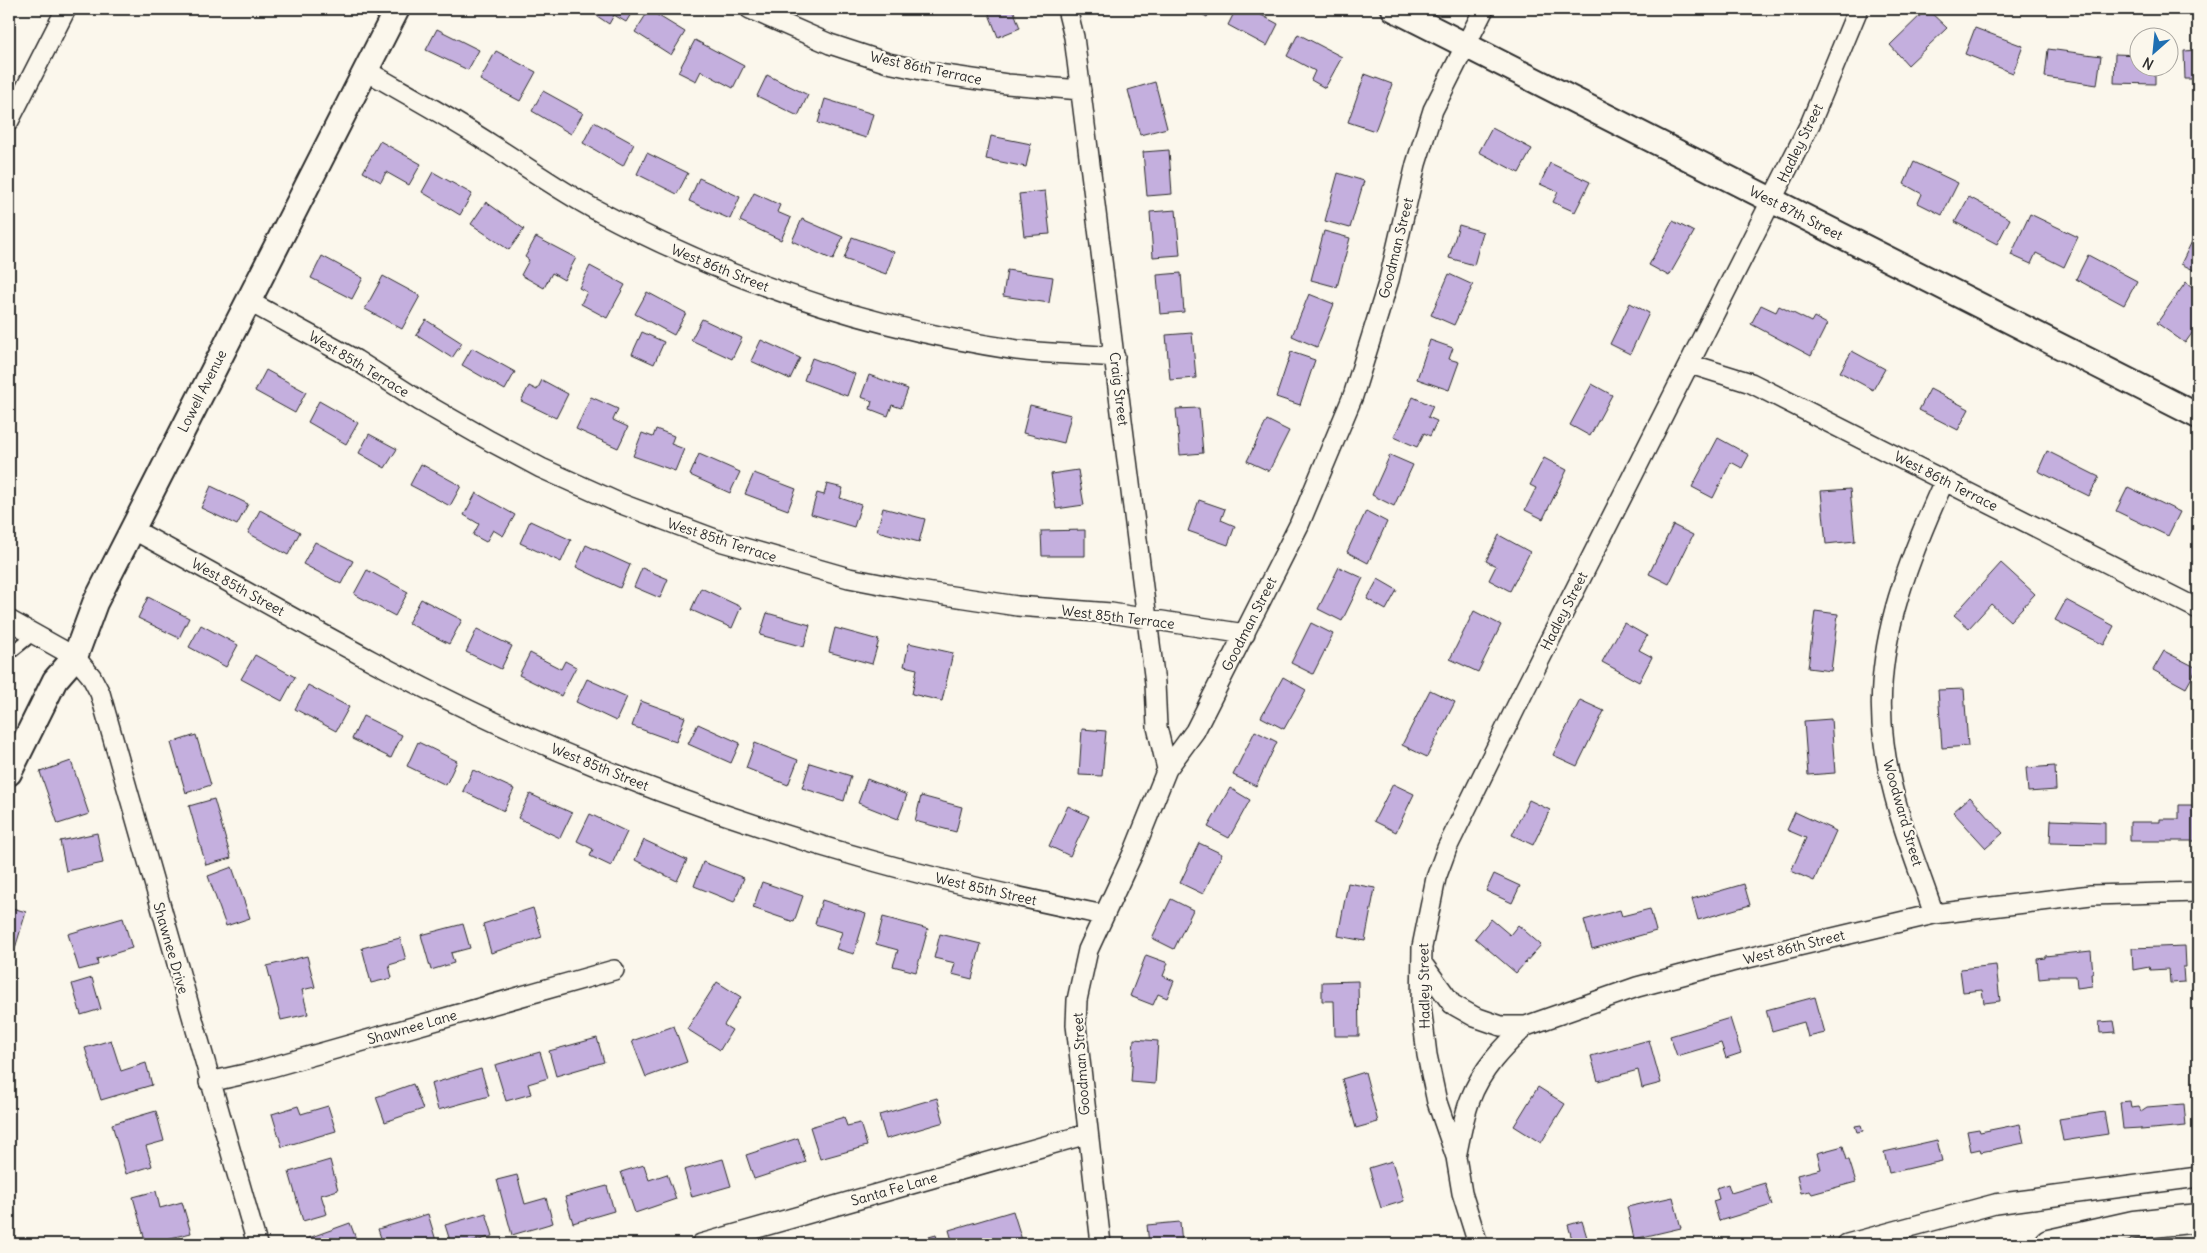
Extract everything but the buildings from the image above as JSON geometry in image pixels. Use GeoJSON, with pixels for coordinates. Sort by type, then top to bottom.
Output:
{"type":"FeatureCollection","features":[{"type":"Feature","properties":{"kind":"main road"},"geometry":{"type":"LineString","coordinates":[[2049,1244],[2134,1225],[2198,1218]]}},
{"type":"Feature","properties":{"kind":"street"},"geometry":{"type":"LineString","coordinates":[[9,121],[66,9]]}},
{"type":"Feature","properties":{"kind":"street","name":"Lowell Avenue"},"geometry":{"type":"LineString","coordinates":[[9,772],[55,680],[75,657],[95,603],[397,9]]}},
{"type":"Feature","properties":{"kind":"street","name":"West 86th Terrace"},"geometry":{"type":"LineString","coordinates":[[750,9],[830,44],[888,63],[945,75],[1007,84],[1081,90]]}},
{"type":"Feature","properties":{"kind":"street","name":"Craig Street"},"geometry":{"type":"LineString","coordinates":[[1067,9],[1074,37],[1115,357],[1147,619],[1158,727],[1167,769]]}},
{"type":"Feature","properties":{"kind":"street","name":"West 87th Street"},"geometry":{"type":"LineString","coordinates":[[1394,9],[2198,416]]}},
{"type":"Feature","properties":{"kind":"street","name":"Goodman Street"},"geometry":{"type":"LineString","coordinates":[[1101,1244],[1076,1025],[1077,1000],[1088,950],[1134,851],[1167,769],[1196,731],[1245,634],[1303,516],[1354,396],[1389,280],[1416,164],[1430,120],[1484,9]]}},
{"type":"Feature","properties":{"kind":"street","name":"Hadley Street"},"geometry":{"type":"LineString","coordinates":[[1478,1244],[1462,1192],[1456,1157],[1436,1102],[1427,1055],[1421,1006],[1425,926],[1436,878],[1447,848],[1522,695],[1811,122],[1858,9]]}},
{"type":"Feature","properties":{"kind":"street","name":"West 86th Street"},"geometry":{"type":"LineString","coordinates":[[365,70],[455,122],[595,210],[673,249],[748,281],[816,305],[892,326],[953,339],[1020,350],[1115,357]]}},
{"type":"Feature","properties":{"kind":"street","name":"West 85th Terrace"},"geometry":{"type":"LineString","coordinates":[[248,301],[356,360],[420,401],[490,442],[541,468],[619,503],[723,542],[849,578],[906,590],[1016,606],[1111,613],[1245,634]]}},
{"type":"Feature","properties":{"kind":"street","name":"West 86th Terrace"},"geometry":{"type":"LineString","coordinates":[[1690,364],[1752,383],[2198,609]]}},
{"type":"Feature","properties":{"kind":"street","name":"Woodward Street"},"geometry":{"type":"LineString","coordinates":[[1934,914],[1890,778],[1884,743],[1882,689],[1886,650],[1899,592],[1918,540],[1944,481]]}},
{"type":"Feature","properties":{"kind":"street","name":"West 85th Street"},"geometry":{"type":"LineString","coordinates":[[132,530],[426,689],[500,725],[588,763],[736,819],[812,843],[974,887],[1103,915]]}},
{"type":"Feature","properties":{"kind":"street"},"geometry":{"type":"LineString","coordinates":[[9,620],[75,657]]}},
{"type":"Feature","properties":{"kind":"street","name":"Shawnee Drive"},"geometry":{"type":"LineString","coordinates":[[75,657],[91,676],[100,693],[209,1082],[257,1244]]}},
{"type":"Feature","properties":{"kind":"street","name":"West 86th Street"},"geometry":{"type":"LineString","coordinates":[[1422,963],[1452,1004],[1475,1017],[1501,1026],[1526,1026],[1637,987],[1934,914],[2092,895],[2198,892]]}},
{"type":"Feature","properties":{"kind":"street","name":"Shawnee Lane"},"geometry":{"type":"LineString","coordinates":[[209,1082],[254,1072],[614,970]]}},
{"type":"Feature","properties":{"kind":"street"},"geometry":{"type":"LineString","coordinates":[[1456,1157],[1470,1100],[1483,1072],[1502,1048],[1526,1026]]}},
{"type":"Feature","properties":{"kind":"street","name":"Santa Fe Lane"},"geometry":{"type":"LineString","coordinates":[[702,1244],[1087,1134]]}},
{"type":"Feature","properties":{"kind":"street"},"geometry":{"type":"LineString","coordinates":[[1847,1244],[1995,1204],[2198,1177]]}},
{"type":"Feature","properties":{"kind":"lane"},"geometry":{"type":"LineString","coordinates":[[9,649],[13,651],[34,634]]}}]}
